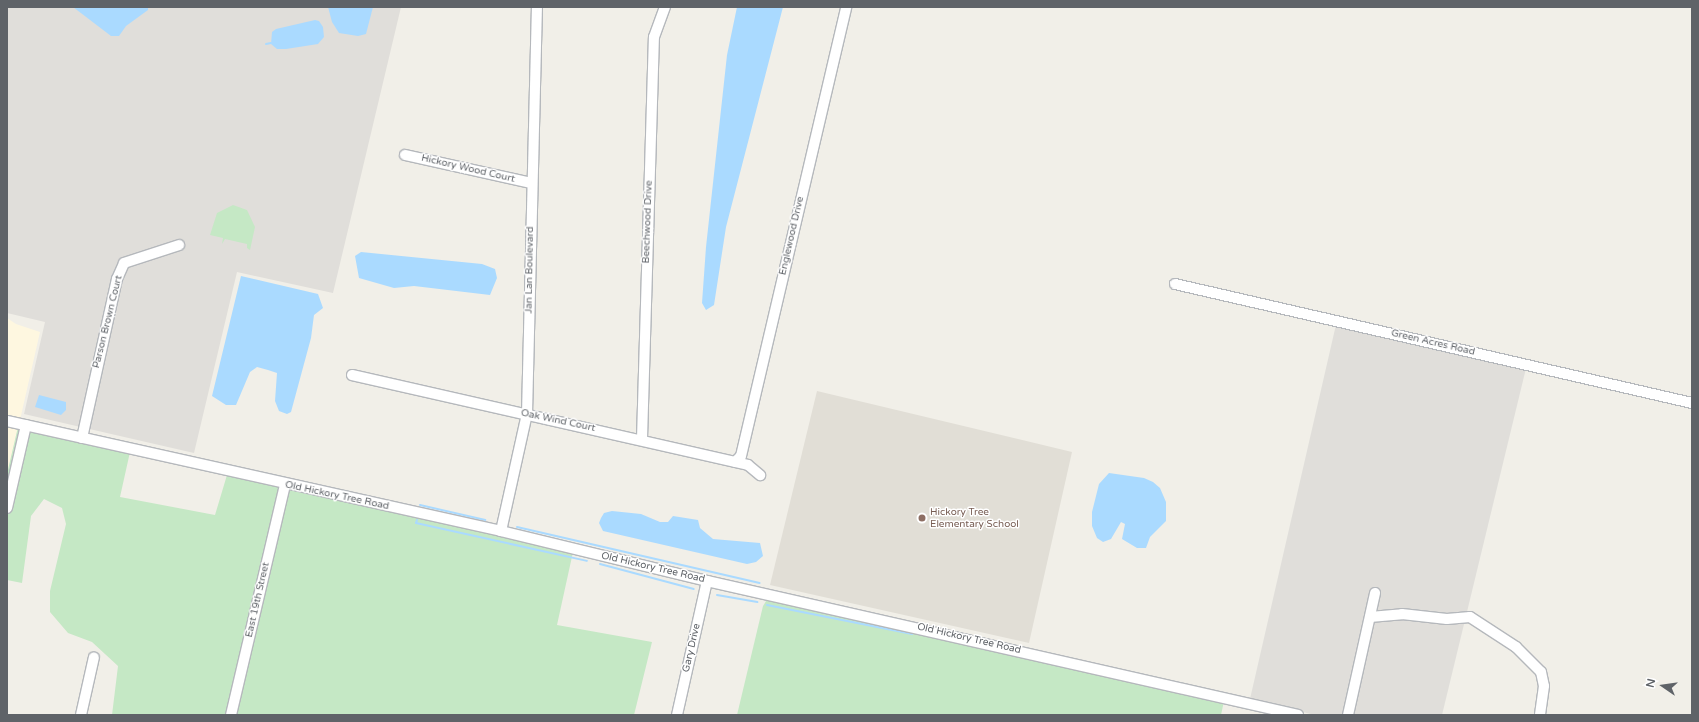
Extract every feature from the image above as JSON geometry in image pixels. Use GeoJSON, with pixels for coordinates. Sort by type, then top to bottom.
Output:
{"type":"FeatureCollection","features":[{"type":"Feature","properties":{"kind":"street","name":"Jan Lan Boulevard"},"geometry":{"type":"LineString","coordinates":[[500,531],[527,414],[531,183],[537,7]]}},
{"type":"Feature","properties":{"kind":"street","name":"Beechwood Drive"},"geometry":{"type":"LineString","coordinates":[[642,439],[654,37],[665,7]]}},
{"type":"Feature","properties":{"kind":"street","name":"Englewood Drive"},"geometry":{"type":"LineString","coordinates":[[735,462],[741,456],[846,7]]}},
{"type":"Feature","properties":{"kind":"street","name":"Hickory Wood Court"},"geometry":{"type":"LineString","coordinates":[[405,155],[531,183]]}},
{"type":"Feature","properties":{"kind":"street","name":"Parson Brown Court"},"geometry":{"type":"LineString","coordinates":[[82,438],[117,279],[124,263],[179,244]]}},
{"type":"Feature","properties":{"kind":"street","name":"Green Acres Road"},"geometry":{"type":"LineString","coordinates":[[1175,284],[1692,403]]}},
{"type":"Feature","properties":{"kind":"street","name":"Oak Wind Court"},"geometry":{"type":"LineString","coordinates":[[352,375],[642,439],[748,465],[760,474]]}},
{"type":"Feature","properties":{"kind":"street","name":"Old Hickory Tree Road"},"geometry":{"type":"LineString","coordinates":[[7,421],[500,531],[708,581],[1298,715]]}},
{"type":"Feature","properties":{"kind":"street"},"geometry":{"type":"LineString","coordinates":[[7,508],[26,425]]}},
{"type":"Feature","properties":{"kind":"street","name":"East 19th Street"},"geometry":{"type":"LineString","coordinates":[[231,715],[286,484]]}},
{"type":"Feature","properties":{"kind":"street","name":"Gary Drive"},"geometry":{"type":"LineString","coordinates":[[677,715],[708,581]]}},
{"type":"Feature","properties":{"kind":"street"},"geometry":{"type":"LineString","coordinates":[[1348,715],[1375,593]]}},
{"type":"Feature","properties":{"kind":"street"},"geometry":{"type":"LineString","coordinates":[[1370,618],[1402,614],[1446,618],[1470,617],[1516,647],[1541,672],[1544,686],[1540,715]]}},
{"type":"Feature","properties":{"kind":"street"},"geometry":{"type":"LineString","coordinates":[[81,715],[94,657]]}},
{"type":"Feature","properties":{"kind":"shaded area"},"geometry":{"type":"Polygon","coordinates":[[[7,7],[401,7],[333,293],[237,272],[194,453],[24,414],[45,322],[7,313],[7,7]]]}},
{"type":"Feature","properties":{"kind":"shaded area"},"geometry":{"type":"Polygon","coordinates":[[[1338,316],[1528,360],[1442,715],[1315,715],[1250,699],[1338,316]]]}},
{"type":"Feature","properties":{"kind":"shaded area"},"geometry":{"type":"Polygon","coordinates":[[[7,318],[16,324],[40,332],[20,420],[7,418],[7,318]]]}},
{"type":"Feature","properties":{"kind":"shaded area","name":"Hickory Tree Elementary School"},"geometry":{"type":"Polygon","coordinates":[[[817,391],[1072,452],[1029,643],[770,585],[817,391]]]}},
{"type":"Feature","properties":{"kind":"shaded area"},"geometry":{"type":"Polygon","coordinates":[[[7,424],[18,427],[7,474],[7,424]]]}},
{"type":"Feature","properties":{"kind":"green space"},"geometry":{"type":"Polygon","coordinates":[[[233,205],[247,210],[255,227],[250,250],[247,248],[247,244],[225,239],[222,244],[223,238],[210,235],[217,213],[233,205]]]}},
{"type":"Feature","properties":{"kind":"green space"},"geometry":{"type":"Polygon","coordinates":[[[18,427],[130,452],[120,497],[215,515],[227,475],[500,534],[573,552],[557,625],[652,642],[634,715],[112,715],[118,666],[92,642],[68,633],[50,612],[50,591],[66,524],[62,508],[44,499],[31,516],[22,583],[7,580],[7,474],[18,427]]]}},
{"type":"Feature","properties":{"kind":"green space"},"geometry":{"type":"Polygon","coordinates":[[[768,598],[1224,701],[1221,715],[737,715],[763,606],[768,598]]]}},
{"type":"Feature","properties":{"kind":"water"},"geometry":{"type":"Polygon","coordinates":[[[73,7],[148,7],[148,10],[126,26],[119,36],[111,36],[73,7]]]}},
{"type":"Feature","properties":{"kind":"water"},"geometry":{"type":"Polygon","coordinates":[[[328,7],[373,7],[366,34],[358,36],[339,33],[332,22],[328,7]]]}},
{"type":"Feature","properties":{"kind":"water"},"geometry":{"type":"Polygon","coordinates":[[[737,7],[783,7],[726,227],[714,305],[706,310],[702,303],[706,247],[727,55],[737,7]]]}},
{"type":"Feature","properties":{"kind":"water"},"geometry":{"type":"Polygon","coordinates":[[[315,20],[319,21],[323,27],[324,37],[318,44],[277,49],[271,44],[272,32],[276,29],[315,20]]]}},
{"type":"Feature","properties":{"kind":"water"},"geometry":{"type":"Polygon","coordinates":[[[361,252],[482,264],[495,269],[497,278],[490,295],[414,286],[394,288],[359,278],[355,256],[361,252]]]}},
{"type":"Feature","properties":{"kind":"water"},"geometry":{"type":"Polygon","coordinates":[[[241,276],[318,294],[323,308],[314,315],[311,338],[291,412],[287,414],[279,411],[275,401],[277,373],[257,367],[250,372],[236,405],[226,405],[212,396],[241,276]]]}},
{"type":"Feature","properties":{"kind":"water"},"geometry":{"type":"Polygon","coordinates":[[[39,395],[66,402],[66,410],[61,415],[35,407],[39,395]]]}},
{"type":"Feature","properties":{"kind":"water"},"geometry":{"type":"Polygon","coordinates":[[[1109,473],[1144,478],[1153,482],[1160,488],[1166,502],[1166,521],[1150,537],[1146,548],[1137,548],[1122,539],[1125,524],[1121,522],[1111,539],[1103,542],[1097,538],[1092,526],[1092,512],[1099,484],[1109,473]]]}},
{"type":"Feature","properties":{"kind":"water"},"geometry":{"type":"Polygon","coordinates":[[[612,511],[641,514],[660,522],[668,522],[673,516],[698,520],[700,528],[713,539],[760,543],[763,556],[756,562],[747,564],[603,531],[599,523],[601,518],[604,513],[612,511]]]}},
{"type":"Feature","properties":{"kind":"waterway"},"geometry":{"type":"LineString","coordinates":[[266,44],[271,43]]}},
{"type":"Feature","properties":{"kind":"waterway"},"geometry":{"type":"LineString","coordinates":[[420,505],[485,520]]}},
{"type":"Feature","properties":{"kind":"waterway"},"geometry":{"type":"LineString","coordinates":[[417,520],[416,523],[587,561]]}},
{"type":"Feature","properties":{"kind":"waterway"},"geometry":{"type":"LineString","coordinates":[[517,527],[760,583]]}},
{"type":"Feature","properties":{"kind":"waterway"},"geometry":{"type":"LineString","coordinates":[[600,564],[694,589]]}},
{"type":"Feature","properties":{"kind":"waterway"},"geometry":{"type":"LineString","coordinates":[[717,595],[757,602]]}},
{"type":"Feature","properties":{"kind":"waterway"},"geometry":{"type":"LineString","coordinates":[[767,605],[912,634]]}},
{"type":"Feature","properties":{"kind":"place","name":"Hickory Tree Elementary School"},"geometry":{"type":"Point","coordinates":[922,518]}}]}
